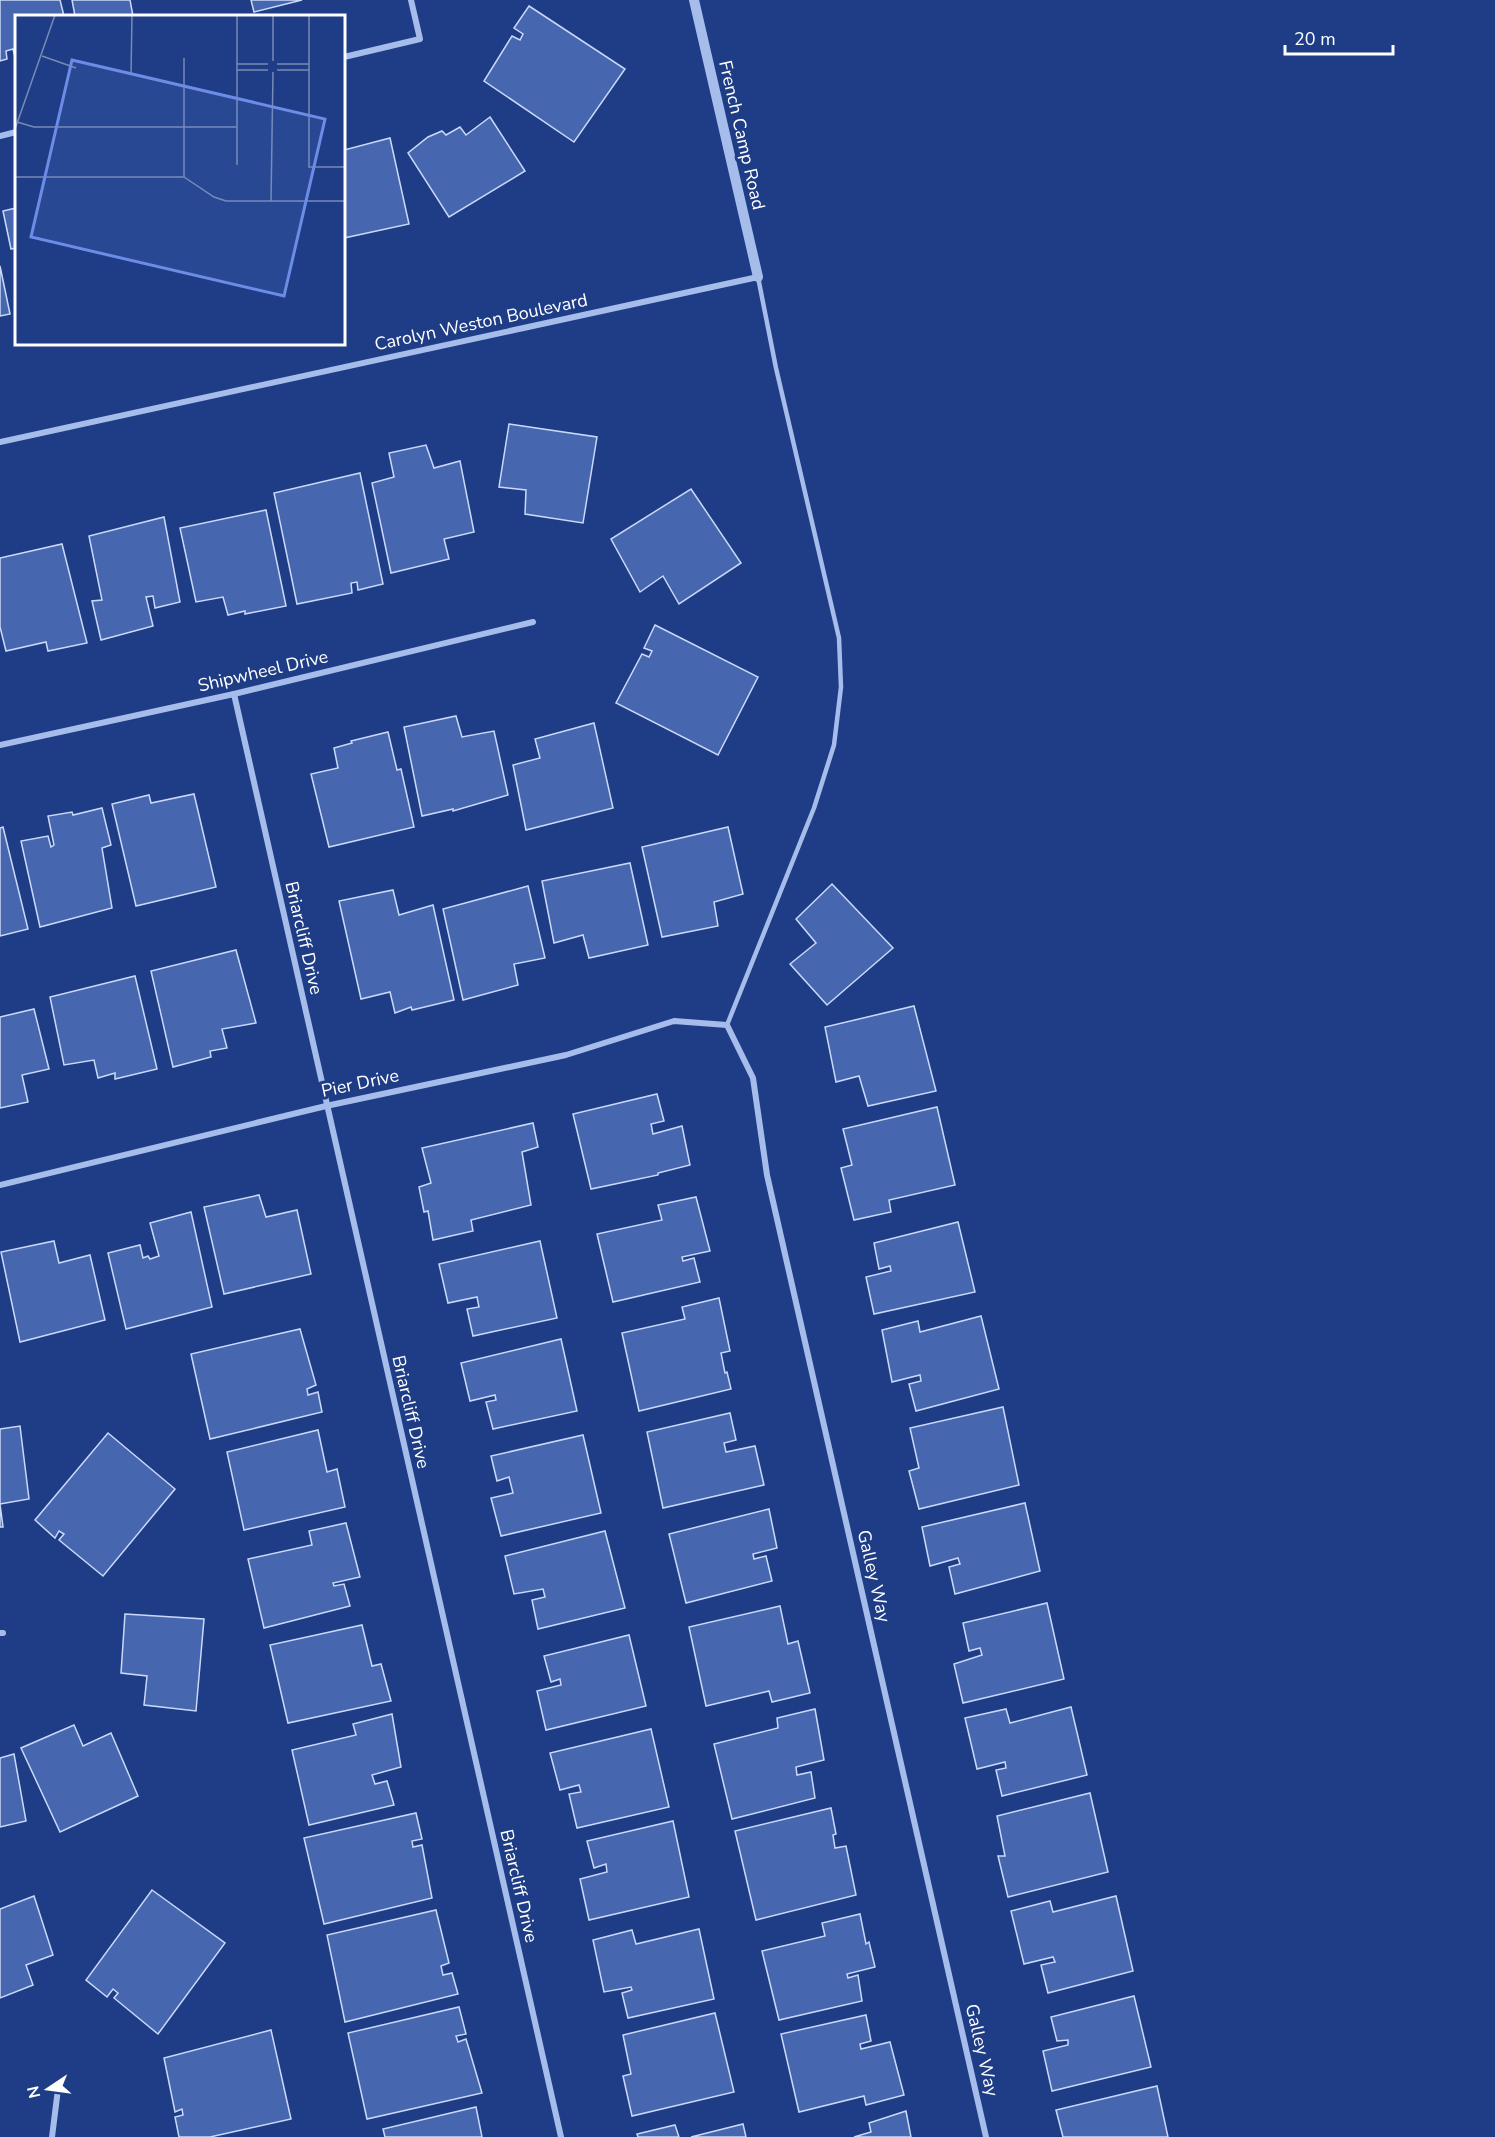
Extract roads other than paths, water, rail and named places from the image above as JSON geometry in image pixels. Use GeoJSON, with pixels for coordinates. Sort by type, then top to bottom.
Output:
{"type":"FeatureCollection","features":[{"type":"Feature","properties":{"kind":"street"},"geometry":{"type":"LineString","coordinates":[[345,57],[420,39],[411,0]]}},
{"type":"Feature","properties":{"kind":"street","name":"French Camp Road"},"geometry":{"type":"LineString","coordinates":[[694,0],[758,277]]}},
{"type":"Feature","properties":{"kind":"street"},"geometry":{"type":"LineString","coordinates":[[0,136],[15,132]]}},
{"type":"Feature","properties":{"kind":"street","name":"Carolyn Weston Boulevard"},"geometry":{"type":"LineString","coordinates":[[0,442],[758,277]]}},
{"type":"Feature","properties":{"kind":"street","name":"Shipwheel Drive"},"geometry":{"type":"LineString","coordinates":[[0,745],[234,694],[533,622]]}},
{"type":"Feature","properties":{"kind":"street","name":"Briarcliff Drive"},"geometry":{"type":"LineString","coordinates":[[234,694],[561,2137]]}},
{"type":"Feature","properties":{"kind":"street","name":"Pier Drive"},"geometry":{"type":"LineString","coordinates":[[0,1185],[326,1106],[566,1055],[674,1021],[727,1024]]}},
{"type":"Feature","properties":{"kind":"street","name":"Galley Way"},"geometry":{"type":"LineString","coordinates":[[727,1024],[753,1078],[767,1176],[986,2137]]}},
{"type":"Feature","properties":{"kind":"street"},"geometry":{"type":"LineString","coordinates":[[52,2137],[58,2089]]}},
{"type":"Feature","properties":{"kind":"lane"},"geometry":{"type":"LineString","coordinates":[[727,1024],[814,808],[834,745],[841,687],[839,638],[776,368],[758,277]]}}]}
